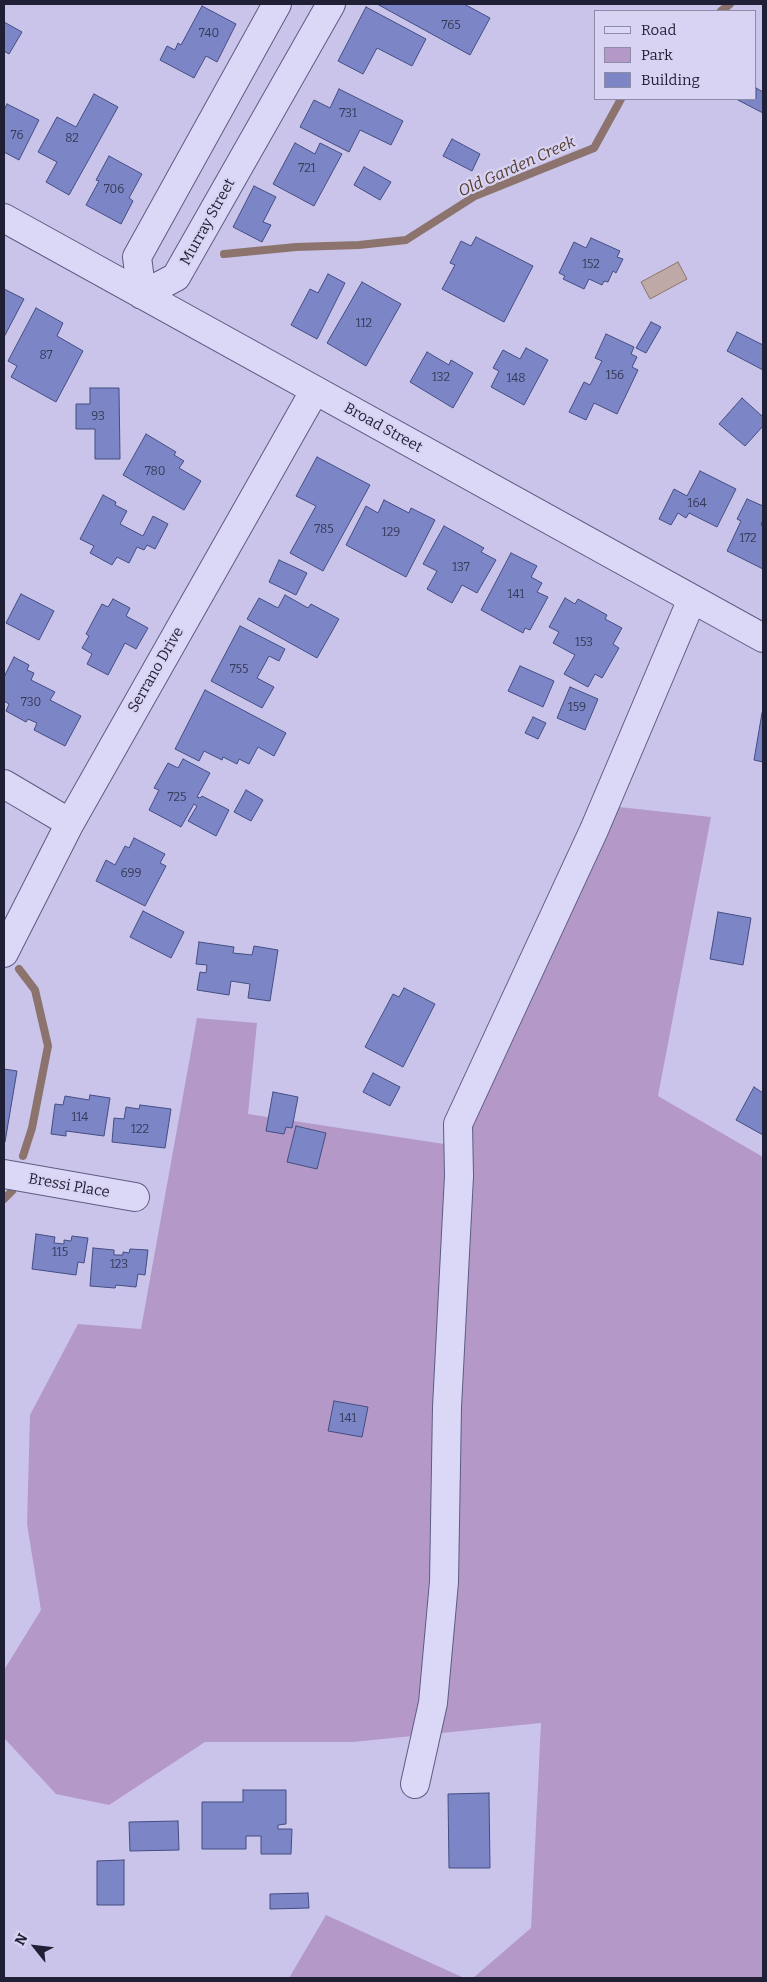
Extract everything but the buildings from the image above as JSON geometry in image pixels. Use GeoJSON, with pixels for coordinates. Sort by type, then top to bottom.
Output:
{"type":"FeatureCollection","features":[{"type":"Feature","properties":{"kind":"street"},"geometry":{"type":"LineString","coordinates":[[142,295],[137,257],[277,4]]}},
{"type":"Feature","properties":{"kind":"street","name":"Murray Street"},"geometry":{"type":"LineString","coordinates":[[142,295],[176,277],[331,4]]}},
{"type":"Feature","properties":{"kind":"street","name":"Broad Street"},"geometry":{"type":"LineString","coordinates":[[4,218],[763,638]]}},
{"type":"Feature","properties":{"kind":"street","name":"Serrano Drive"},"geometry":{"type":"LineString","coordinates":[[4,952],[70,823],[315,390]]}},
{"type":"Feature","properties":{"kind":"street"},"geometry":{"type":"LineString","coordinates":[[415,1784],[433,1703],[444,1582],[447,1408],[459,1176],[458,1124],[594,830],[692,599]]}},
{"type":"Feature","properties":{"kind":"street"},"geometry":{"type":"LineString","coordinates":[[4,784],[70,823]]}},
{"type":"Feature","properties":{"kind":"street","name":"Bressi Place"},"geometry":{"type":"LineString","coordinates":[[4,1174],[135,1197]]}},
{"type":"Feature","properties":{"kind":"green space"},"geometry":{"type":"Polygon","coordinates":[[[610,806],[711,817],[658,1096],[763,1157],[763,1978],[473,1978],[531,1928],[541,1723],[353,1742],[205,1742],[109,1805],[56,1794],[4,1738],[4,1670],[41,1610],[27,1524],[30,1415],[78,1324],[141,1329],[197,1018],[257,1023],[248,1114],[444,1144],[610,806]]]}},
{"type":"Feature","properties":{"kind":"green space"},"geometry":{"type":"Polygon","coordinates":[[[326,1915],[464,1978],[289,1978],[326,1915]]]}},
{"type":"Feature","properties":{"kind":"shaded area"},"geometry":{"type":"Polygon","coordinates":[[[678,262],[687,279],[650,299],[641,282],[678,262]]]}},
{"type":"Feature","properties":{"kind":"waterway","name":"Old Garden Creek"},"geometry":{"type":"LineString","coordinates":[[722,10],[730,4]]}},
{"type":"Feature","properties":{"kind":"waterway","name":"Old Garden Creek"},"geometry":{"type":"LineString","coordinates":[[224,254],[406,240],[475,196],[594,148],[620,100]]}},
{"type":"Feature","properties":{"kind":"waterway"},"geometry":{"type":"LineString","coordinates":[[19,969],[35,990],[48,1046],[32,1128],[23,1156]]}},
{"type":"Feature","properties":{"kind":"waterway"},"geometry":{"type":"LineString","coordinates":[[4,1199],[12,1191]]}}]}
